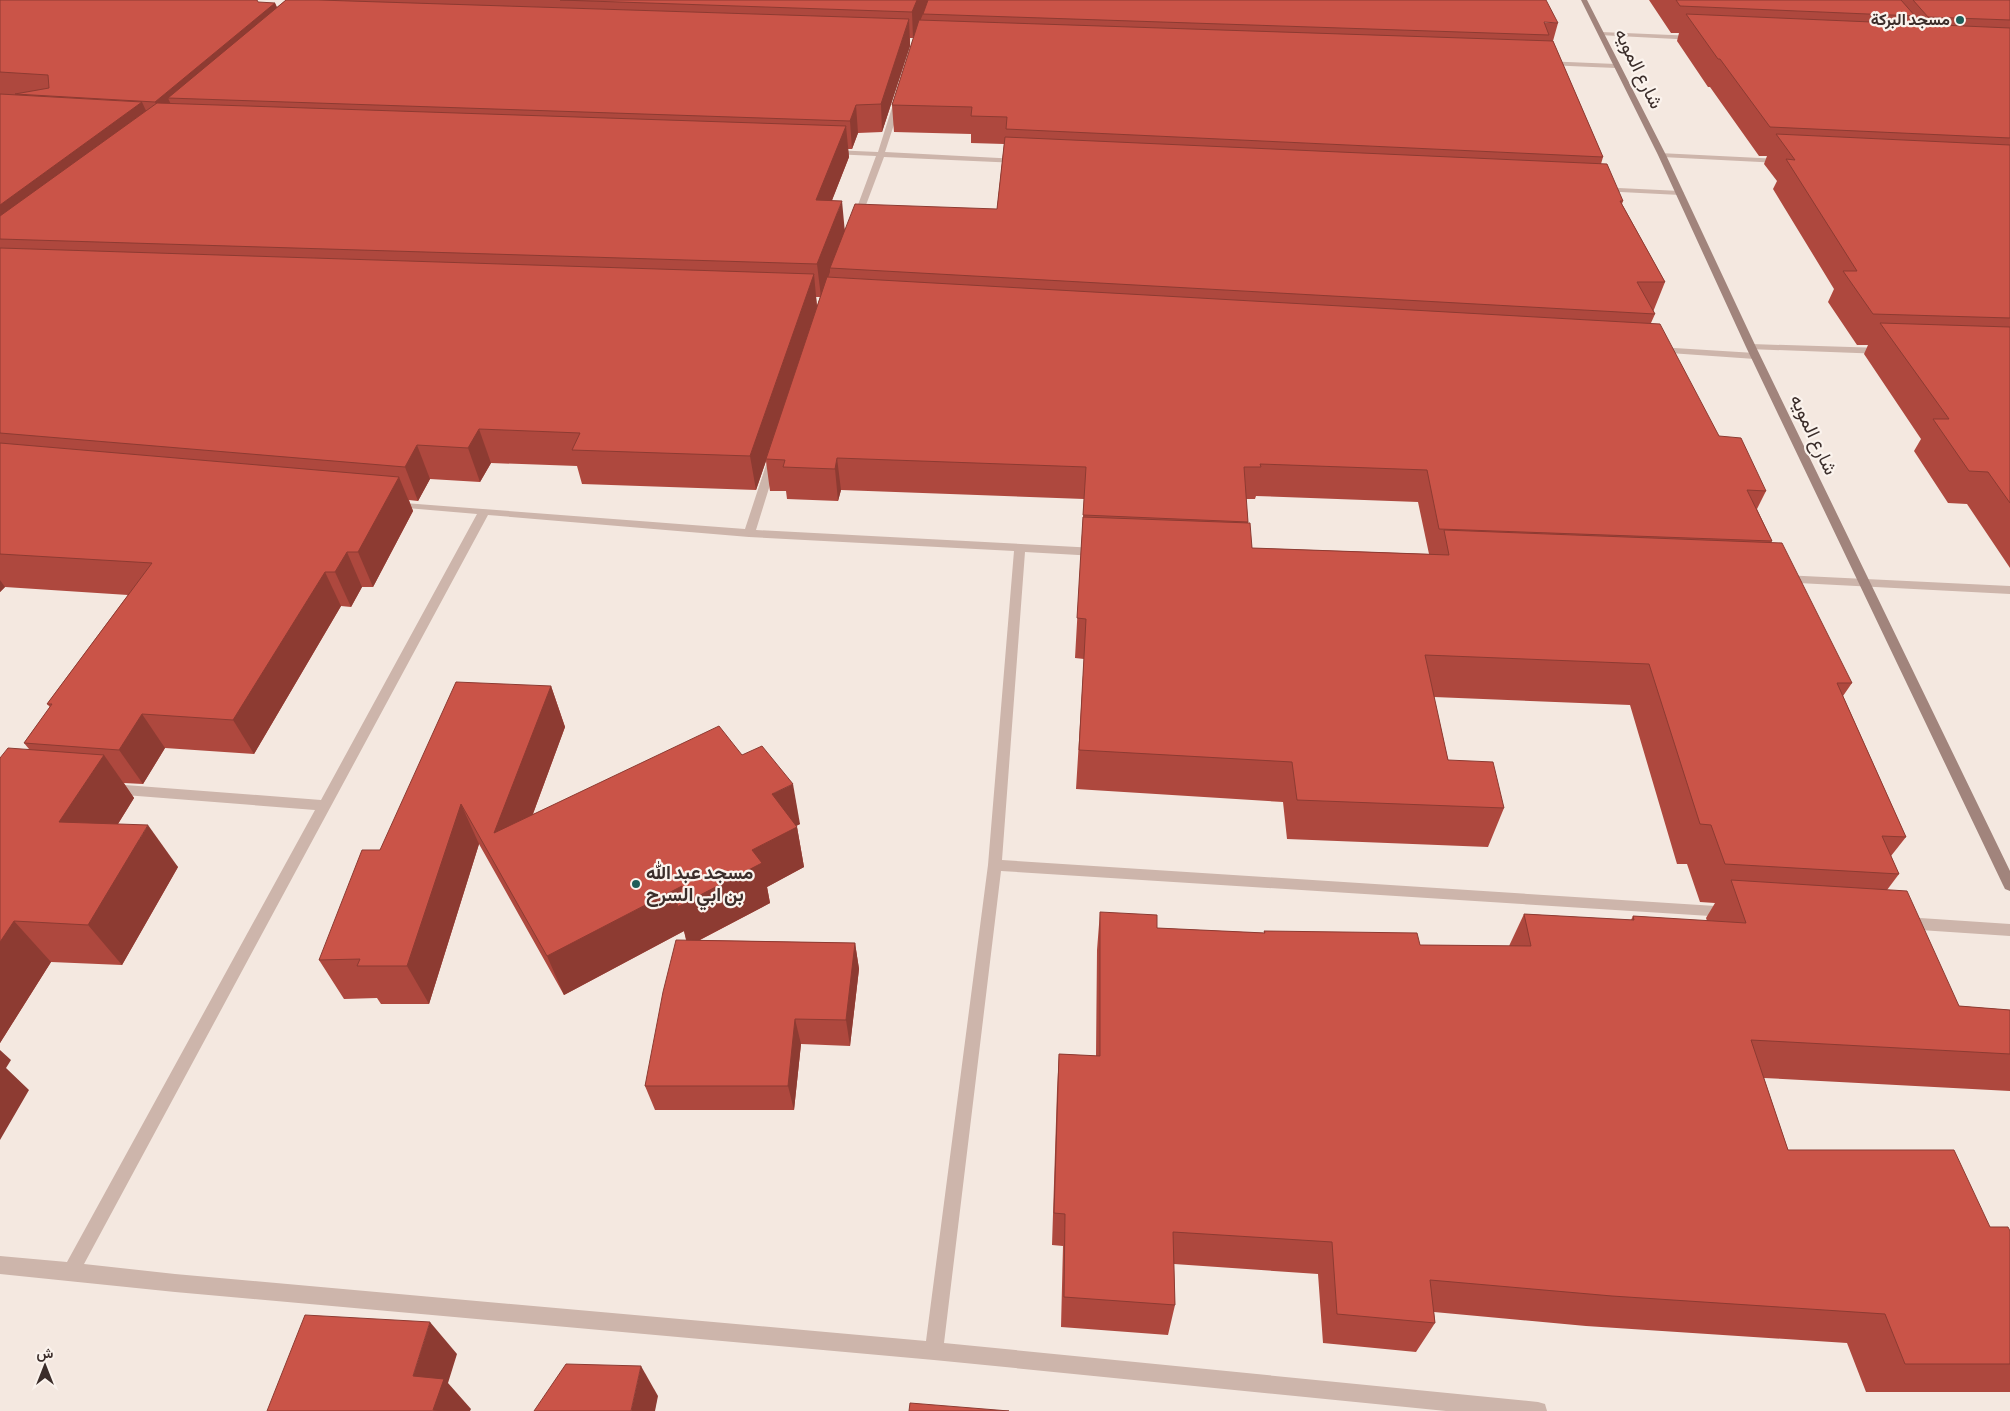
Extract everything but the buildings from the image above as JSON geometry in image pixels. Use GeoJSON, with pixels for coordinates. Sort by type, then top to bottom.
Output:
{"type":"FeatureCollection","features":[{"type":"Feature","properties":{"kind":"street","name":"شارع المويه"},"geometry":{"type":"LineString","coordinates":[[1584,0],[1680,193],[1863,582],[2010,885]]}},
{"type":"Feature","properties":{"kind":"street"},"geometry":{"type":"LineString","coordinates":[[1601,34],[1701,38]]}},
{"type":"Feature","properties":{"kind":"street"},"geometry":{"type":"LineString","coordinates":[[1536,63],[1616,66]]}},
{"type":"Feature","properties":{"kind":"street"},"geometry":{"type":"LineString","coordinates":[[853,228],[881,154],[902,88]]}},
{"type":"Feature","properties":{"kind":"street"},"geometry":{"type":"LineString","coordinates":[[822,152],[1031,161]]}},
{"type":"Feature","properties":{"kind":"street"},"geometry":{"type":"LineString","coordinates":[[1662,156],[1788,161]]}},
{"type":"Feature","properties":{"kind":"street"},"geometry":{"type":"LineString","coordinates":[[1590,188],[1680,193]]}},
{"type":"Feature","properties":{"kind":"street"},"geometry":{"type":"LineString","coordinates":[[1646,349],[1890,351]]}},
{"type":"Feature","properties":{"kind":"street"},"geometry":{"type":"LineString","coordinates":[[749,533],[776,450]]}},
{"type":"Feature","properties":{"kind":"street"},"geometry":{"type":"LineString","coordinates":[[385,504],[749,533],[1020,549],[1109,552]]}},
{"type":"Feature","properties":{"kind":"street"},"geometry":{"type":"LineString","coordinates":[[71,1271],[484,512]]}},
{"type":"Feature","properties":{"kind":"street"},"geometry":{"type":"LineString","coordinates":[[934,1351],[995,865],[1020,549]]}},
{"type":"Feature","properties":{"kind":"street"},"geometry":{"type":"LineString","coordinates":[[1774,578],[2010,590]]}},
{"type":"Feature","properties":{"kind":"street"},"geometry":{"type":"LineString","coordinates":[[98,788],[324,805]]}},
{"type":"Feature","properties":{"kind":"street"},"geometry":{"type":"LineString","coordinates":[[995,865],[1741,912]]}},
{"type":"Feature","properties":{"kind":"street"},"geometry":{"type":"LineString","coordinates":[[1890,922],[2010,930]]}},
{"type":"Feature","properties":{"kind":"street"},"geometry":{"type":"LineString","coordinates":[[0,1265],[194,1285],[934,1351],[1538,1411]]}},
{"type":"Feature","properties":{"kind":"place","name":"مسجد البركة"},"geometry":{"type":"Point","coordinates":[1960,20]}},
{"type":"Feature","properties":{"kind":"place","name":"مسجد عبد الله بن ابي السرح"},"geometry":{"type":"Point","coordinates":[636,884]}}]}
